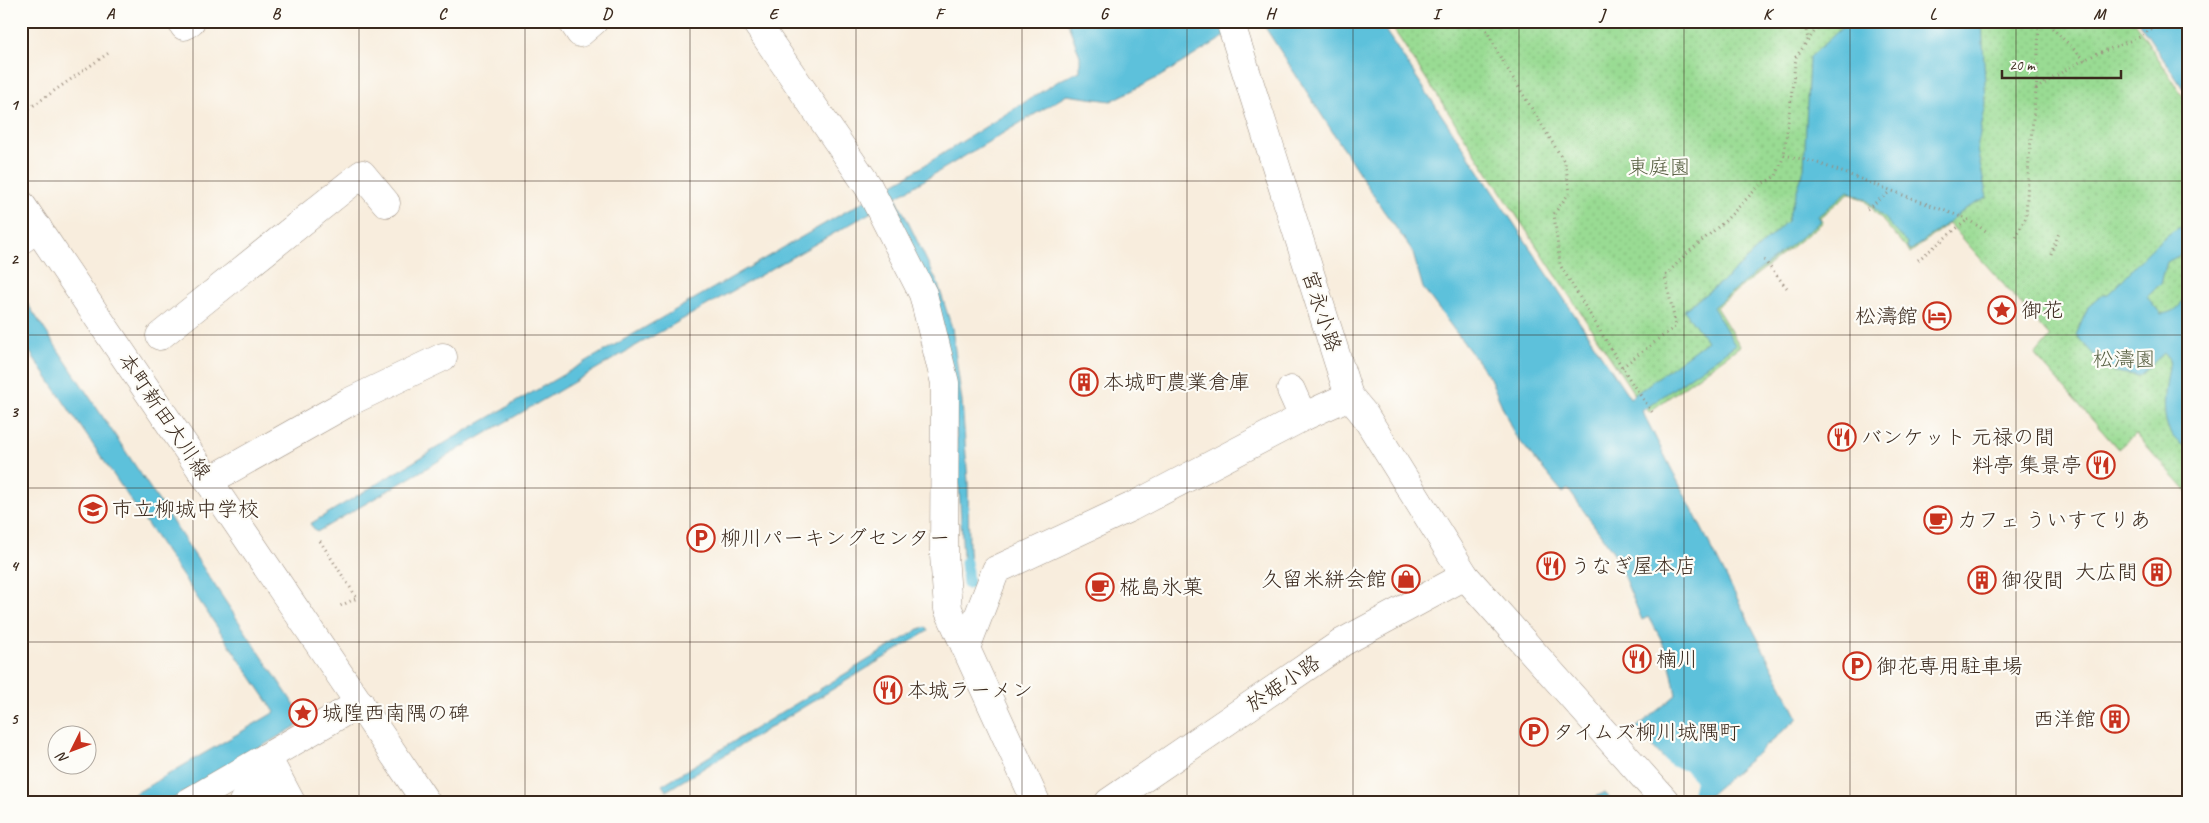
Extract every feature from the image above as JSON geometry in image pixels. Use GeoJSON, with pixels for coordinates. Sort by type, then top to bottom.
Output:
{"type":"FeatureCollection","features":[{"type":"Feature","properties":{"kind":"street"},"geometry":{"type":"LineString","coordinates":[[181,21],[184,26],[191,21]]}},
{"type":"Feature","properties":{"kind":"street"},"geometry":{"type":"LineString","coordinates":[[572,21],[580,32],[594,21]]}},
{"type":"Feature","properties":{"kind":"street"},"geometry":{"type":"LineString","coordinates":[[754,21],[868,186],[923,294],[945,383],[944,555],[948,609],[1036,802]]}},
{"type":"Feature","properties":{"kind":"street","name":"宮永小路"},"geometry":{"type":"LineString","coordinates":[[1230,21],[1349,396],[1364,414],[1465,576],[1666,802]]}},
{"type":"Feature","properties":{"kind":"street"},"geometry":{"type":"LineString","coordinates":[[160,336],[362,174],[386,204]]}},
{"type":"Feature","properties":{"kind":"street","name":"本町新田大川線"},"geometry":{"type":"LineString","coordinates":[[21,204],[30,234],[209,481],[426,802]]}},
{"type":"Feature","properties":{"kind":"street"},"geometry":{"type":"LineString","coordinates":[[209,481],[349,402],[442,357]]}},
{"type":"Feature","properties":{"kind":"street"},"geometry":{"type":"LineString","coordinates":[[1291,390],[1303,417]]}},
{"type":"Feature","properties":{"kind":"street"},"geometry":{"type":"LineString","coordinates":[[966,648],[996,570],[1131,508],[1303,417],[1349,396]]}},
{"type":"Feature","properties":{"kind":"street","name":"於姫小路"},"geometry":{"type":"LineString","coordinates":[[1109,802],[1343,642],[1465,576]]}},
{"type":"Feature","properties":{"kind":"street"},"geometry":{"type":"LineString","coordinates":[[190,802],[271,766],[360,703]]}},
{"type":"Feature","properties":{"kind":"street"},"geometry":{"type":"LineString","coordinates":[[243,802],[271,766]]}},
{"type":"Feature","properties":{"kind":"street"},"geometry":{"type":"LineString","coordinates":[[271,766],[291,802]]}},
{"type":"Feature","properties":{"kind":"path"},"geometry":{"type":"LineString","coordinates":[[1482,21],[1499,55],[1565,163],[1570,192],[1554,214],[1560,266],[1633,386],[1653,413]]}},
{"type":"Feature","properties":{"kind":"path"},"geometry":{"type":"LineString","coordinates":[[1804,21],[1808,40]]}},
{"type":"Feature","properties":{"kind":"path"},"geometry":{"type":"LineString","coordinates":[[1622,367],[1676,326],[1665,276],[1684,256],[1724,222],[1760,185],[1776,176],[1784,154],[1796,57],[1822,21]]}},
{"type":"Feature","properties":{"kind":"path"},"geometry":{"type":"LineString","coordinates":[[2016,237],[2026,217],[2036,89],[2038,21]]}},
{"type":"Feature","properties":{"kind":"path"},"geometry":{"type":"LineString","coordinates":[[2045,21],[2085,60]]}},
{"type":"Feature","properties":{"kind":"path"},"geometry":{"type":"LineString","coordinates":[[2036,89],[2085,60],[2140,37],[2162,21]]}},
{"type":"Feature","properties":{"kind":"path"},"geometry":{"type":"LineString","coordinates":[[21,114],[110,52]]}},
{"type":"Feature","properties":{"kind":"path"},"geometry":{"type":"LineString","coordinates":[[1784,154],[1815,162],[1968,219],[1990,233]]}},
{"type":"Feature","properties":{"kind":"path"},"geometry":{"type":"LineString","coordinates":[[1867,208],[1892,191]]}},
{"type":"Feature","properties":{"kind":"path"},"geometry":{"type":"LineString","coordinates":[[1918,260],[1968,219]]}},
{"type":"Feature","properties":{"kind":"path"},"geometry":{"type":"LineString","coordinates":[[2051,254],[2059,233]]}},
{"type":"Feature","properties":{"kind":"path"},"geometry":{"type":"LineString","coordinates":[[1764,260],[1787,288]]}},
{"type":"Feature","properties":{"kind":"path"},"geometry":{"type":"LineString","coordinates":[[320,541],[357,598],[340,606]]}},
{"type":"Feature","properties":{"kind":"green space","name":"東庭園"},"geometry":{"type":"Polygon","coordinates":[[[1388,21],[2134,21],[2188,104],[2188,493],[2135,434],[2118,449],[2035,355],[2050,337],[1949,223],[1910,253],[1866,201],[1849,193],[1820,217],[1823,222],[1716,307],[1740,346],[1649,412],[1633,392],[1388,21]]]}},
{"type":"Feature","properties":{"kind":"water"},"geometry":{"type":"Polygon","coordinates":[[[1067,21],[1250,21],[1159,77],[1111,101],[1067,95],[896,197],[938,284],[952,328],[962,402],[968,482],[971,578],[964,576],[955,413],[891,201],[639,344],[317,532],[310,524],[450,440],[904,178],[1060,80],[1080,71],[1080,56],[1067,21]]]}},
{"type":"Feature","properties":{"kind":"water"},"geometry":{"type":"Polygon","coordinates":[[[1261,21],[1379,21],[1630,398],[1707,341],[1684,310],[1728,277],[1787,221],[1804,169],[1809,58],[1849,21],[1982,21],[1986,104],[1977,149],[1987,198],[1967,208],[1910,251],[1907,248],[1908,244],[1867,200],[1848,191],[1818,216],[1821,221],[1713,307],[1735,345],[1642,411],[1798,718],[1701,802],[1618,802],[1664,759],[1636,728],[1676,695],[1670,663],[1660,636],[1648,617],[1642,620],[1614,553],[1568,489],[1563,493],[1514,434],[1490,378],[1423,288],[1412,250],[1383,210],[1261,21]]]}},
{"type":"Feature","properties":{"kind":"water"},"geometry":{"type":"Polygon","coordinates":[[[2138,21],[2188,21],[2188,96],[2138,21]]]}},
{"type":"Feature","properties":{"kind":"water"},"geometry":{"type":"Polygon","coordinates":[[[2188,224],[2188,258],[2182,254],[2167,262],[2161,283],[2147,297],[2161,314],[2174,311],[2183,300],[2188,283],[2188,447],[2186,447],[2176,440],[2169,431],[2166,420],[2164,408],[2170,360],[2164,353],[2139,376],[2108,371],[2076,335],[2088,307],[2103,294],[2108,294],[2155,245],[2177,229],[2188,224]]]}},
{"type":"Feature","properties":{"kind":"water"},"geometry":{"type":"Polygon","coordinates":[[[21,294],[305,721],[167,802],[121,802],[275,712],[21,339],[21,294]]]}},
{"type":"Feature","properties":{"kind":"water"},"geometry":{"type":"Polygon","coordinates":[[[926,627],[928,631],[666,791],[662,785],[919,629],[926,627]]]}},
{"type":"Feature","properties":{"kind":"water"},"geometry":{"type":"Polygon","coordinates":[[[1604,793],[1613,802],[1584,802],[1604,793]]]}},
{"type":"Feature","properties":{"kind":"pier"},"geometry":{"type":"Polygon","coordinates":[[[1650,746],[1671,766],[1686,771],[1695,780],[1692,794],[1699,802],[1616,801],[1661,759],[1650,746]]]}},
{"type":"Feature","properties":{"kind":"waterway"},"geometry":{"type":"LineString","coordinates":[[966,562],[968,584]]}},
{"type":"Feature","properties":{"kind":"place","name":"御花"},"geometry":{"type":"Point","coordinates":[2002,310]}},
{"type":"Feature","properties":{"kind":"place","name":"松濤館"},"geometry":{"type":"Point","coordinates":[1937,316]}},
{"type":"Feature","properties":{"kind":"place","name":"本城町農業倉庫"},"geometry":{"type":"Point","coordinates":[1084,382]}},
{"type":"Feature","properties":{"kind":"place","name":"バンケット 元禄の間"},"geometry":{"type":"Point","coordinates":[1842,437]}},
{"type":"Feature","properties":{"kind":"place","name":"料亭 集景亭"},"geometry":{"type":"Point","coordinates":[2101,465]}},
{"type":"Feature","properties":{"kind":"place","name":"市立柳城中学校"},"geometry":{"type":"Point","coordinates":[93,509]}},
{"type":"Feature","properties":{"kind":"place","name":"カフェ ういすてりあ"},"geometry":{"type":"Point","coordinates":[1938,520]}},
{"type":"Feature","properties":{"kind":"place","name":"柳川パーキングセンター"},"geometry":{"type":"Point","coordinates":[701,538]}},
{"type":"Feature","properties":{"kind":"place","name":"うなぎ屋本店"},"geometry":{"type":"Point","coordinates":[1551,566]}},
{"type":"Feature","properties":{"kind":"place","name":"大広間"},"geometry":{"type":"Point","coordinates":[2157,572]}},
{"type":"Feature","properties":{"kind":"place","name":"久留米絣会館"},"geometry":{"type":"Point","coordinates":[1406,579]}},
{"type":"Feature","properties":{"kind":"place","name":"御役間"},"geometry":{"type":"Point","coordinates":[1982,580]}},
{"type":"Feature","properties":{"kind":"place","name":"椛島氷菓"},"geometry":{"type":"Point","coordinates":[1100,587]}},
{"type":"Feature","properties":{"kind":"place","name":"楠川"},"geometry":{"type":"Point","coordinates":[1637,659]}},
{"type":"Feature","properties":{"kind":"place","name":"御花専用駐車場"},"geometry":{"type":"Point","coordinates":[1857,666]}},
{"type":"Feature","properties":{"kind":"place","name":"本城ラーメン"},"geometry":{"type":"Point","coordinates":[888,690]}},
{"type":"Feature","properties":{"kind":"place","name":"城隍西南隅の碑"},"geometry":{"type":"Point","coordinates":[303,713]}},
{"type":"Feature","properties":{"kind":"place","name":"西洋館"},"geometry":{"type":"Point","coordinates":[2115,719]}},
{"type":"Feature","properties":{"kind":"place","name":"タイムズ柳川城隅町"},"geometry":{"type":"Point","coordinates":[1534,732]}},
{"type":"Feature","properties":{"kind":"park label","name":"松濤園"},"geometry":{"type":"Point","coordinates":[2124,359]}}]}
